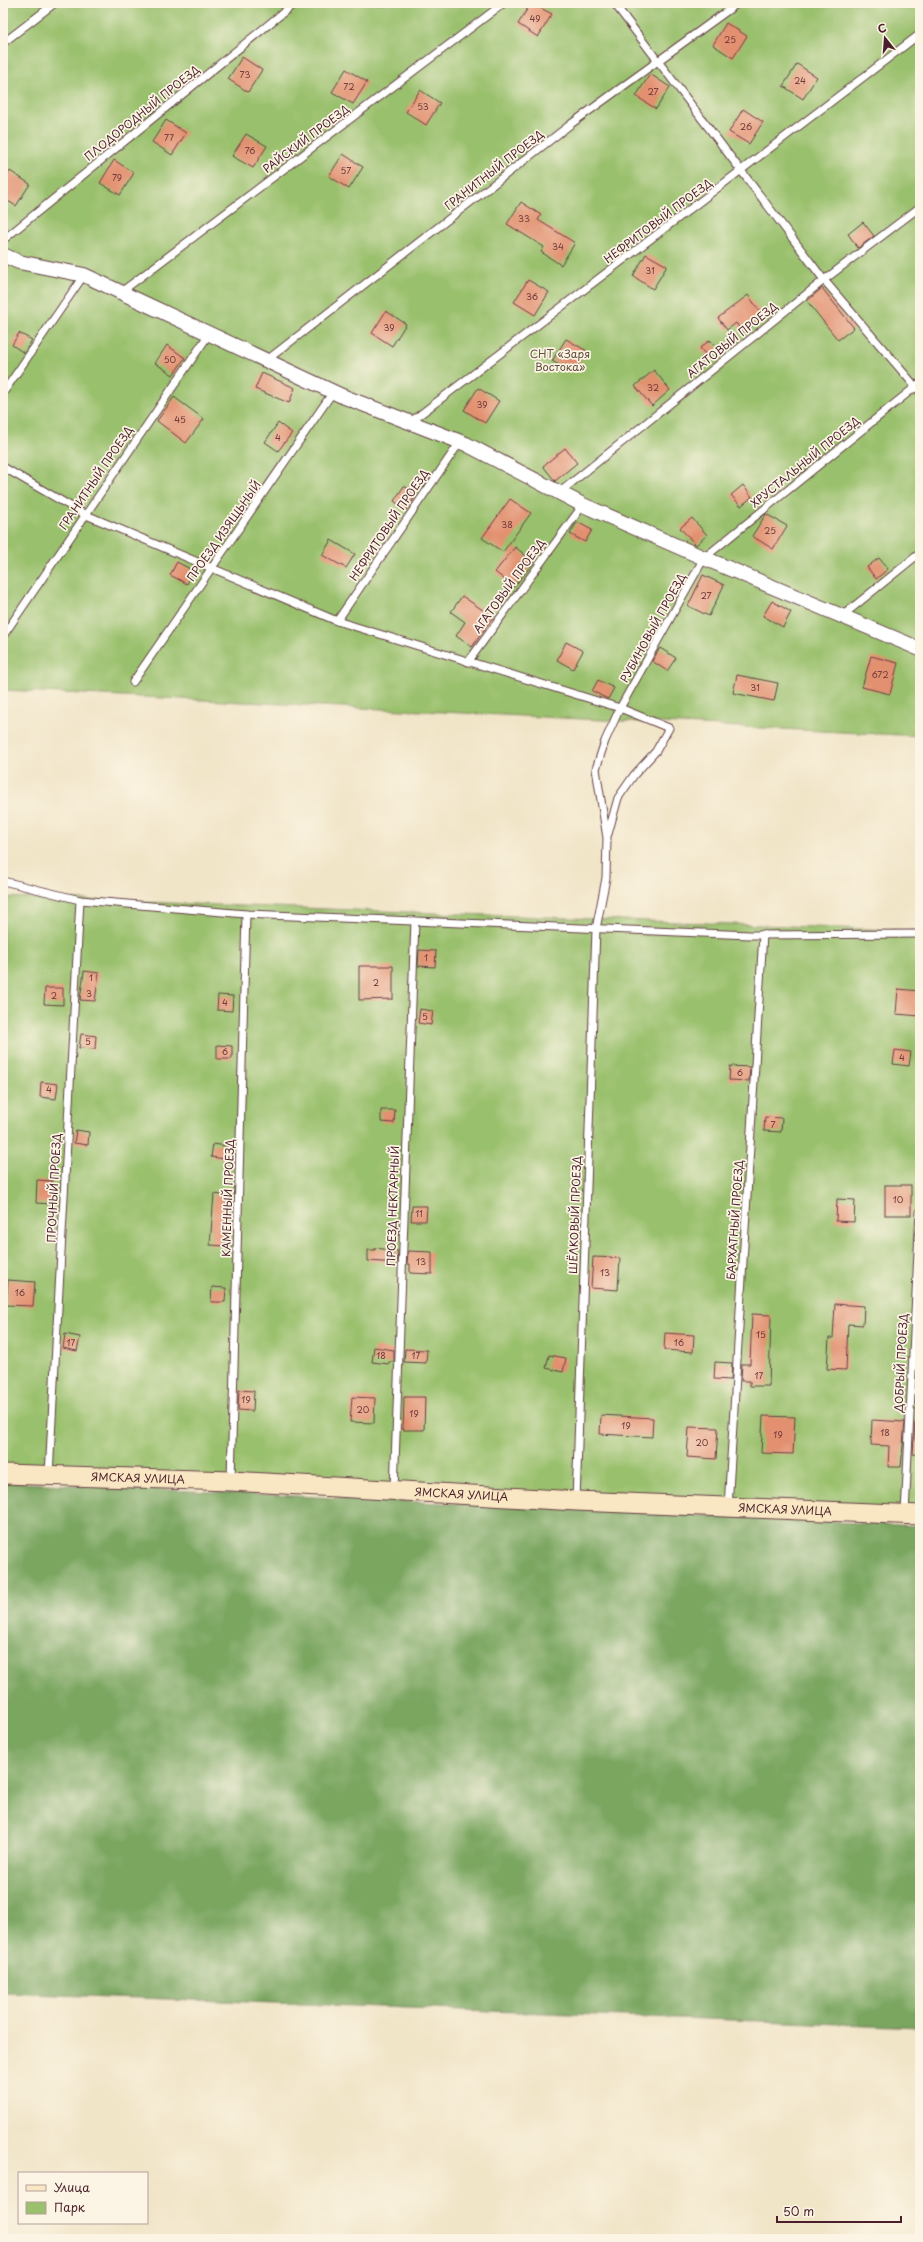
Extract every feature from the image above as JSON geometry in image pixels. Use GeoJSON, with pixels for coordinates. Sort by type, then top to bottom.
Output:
{"type":"FeatureCollection","features":[{"type":"Feature","properties":{"kind":"street"},"geometry":{"type":"LineString","coordinates":[[3,255],[19,262],[84,274],[333,392],[460,442],[583,505],[920,649]]}},
{"type":"Feature","properties":{"kind":"street","name":"ЯМСКАЯ УЛИЦА"},"geometry":{"type":"LineString","coordinates":[[3,1474],[231,1482],[576,1501],[912,1515]]}},
{"type":"Feature","properties":{"kind":"lane"},"geometry":{"type":"LineString","coordinates":[[3,43],[55,3]]}},
{"type":"Feature","properties":{"kind":"lane","name":"ПЛОДОРОДНЫЙ ПРОЕЗД"},"geometry":{"type":"LineString","coordinates":[[3,240],[295,3]]}},
{"type":"Feature","properties":{"kind":"lane","name":"РАЙСКИЙ ПРОЕЗД"},"geometry":{"type":"LineString","coordinates":[[121,292],[504,3]]}},
{"type":"Feature","properties":{"kind":"lane"},"geometry":{"type":"LineString","coordinates":[[614,3],[657,62],[824,280],[919,387]]}},
{"type":"Feature","properties":{"kind":"lane","name":"ГРАНИТНЫЙ ПРОЕЗД"},"geometry":{"type":"LineString","coordinates":[[267,360],[571,124],[738,3]]}},
{"type":"Feature","properties":{"kind":"lane","name":"НЕФРИТОВЫЙ ПРОЕЗД"},"geometry":{"type":"LineString","coordinates":[[409,423],[920,34]]}},
{"type":"Feature","properties":{"kind":"lane","name":"АГАТОВЫЙ ПРОЕЗД"},"geometry":{"type":"LineString","coordinates":[[560,492],[824,280],[920,207]]}},
{"type":"Feature","properties":{"kind":"lane"},"geometry":{"type":"LineString","coordinates":[[3,393],[84,274]]}},
{"type":"Feature","properties":{"kind":"lane","name":"ГРАНИТНЫЙ ПРОЕЗД"},"geometry":{"type":"LineString","coordinates":[[3,636],[84,514],[209,334]]}},
{"type":"Feature","properties":{"kind":"lane","name":"ХРУСТАЛЬНЫЙ ПРОЕЗД"},"geometry":{"type":"LineString","coordinates":[[704,558],[919,387]]}},
{"type":"Feature","properties":{"kind":"lane","name":"ПРОЕЗД ИЗЯЩЬНЫЙ"},"geometry":{"type":"LineString","coordinates":[[133,682],[333,392]]}},
{"type":"Feature","properties":{"kind":"lane","name":"НЕФРИТОВЫЙ ПРОЕЗД"},"geometry":{"type":"LineString","coordinates":[[337,621],[460,442]]}},
{"type":"Feature","properties":{"kind":"lane"},"geometry":{"type":"LineString","coordinates":[[3,467],[84,514],[337,621],[620,708],[669,728],[656,751],[634,775],[618,798],[607,838]]}},
{"type":"Feature","properties":{"kind":"lane","name":"АГАТОВЫЙ ПРОЕЗД"},"geometry":{"type":"LineString","coordinates":[[468,662],[583,505]]}},
{"type":"Feature","properties":{"kind":"lane"},"geometry":{"type":"LineString","coordinates":[[842,616],[920,553]]}},
{"type":"Feature","properties":{"kind":"lane","name":"РУБИНОВЫЙ ПРОЕЗД"},"geometry":{"type":"LineString","coordinates":[[607,838],[596,769],[605,741],[620,708],[704,558]]}},
{"type":"Feature","properties":{"kind":"lane","name":"ШЁЛКОВЫЙ ПРОЕЗД"},"geometry":{"type":"LineString","coordinates":[[576,1501],[596,930],[606,878],[607,838]]}},
{"type":"Feature","properties":{"kind":"lane"},"geometry":{"type":"LineString","coordinates":[[3,881],[80,900],[246,914],[596,930],[763,934],[920,934]]}},
{"type":"Feature","properties":{"kind":"lane","name":"ПРОЧНЫЙ ПРОЕЗД"},"geometry":{"type":"LineString","coordinates":[[49,1476],[80,900]]}},
{"type":"Feature","properties":{"kind":"lane","name":"КАМЕННЫЙ ПРОЕЗД"},"geometry":{"type":"LineString","coordinates":[[231,1482],[246,914]]}},
{"type":"Feature","properties":{"kind":"lane","name":"ПРОЕЗД НЕКТАРНЫЙ"},"geometry":{"type":"LineString","coordinates":[[394,1491],[415,921]]}},
{"type":"Feature","properties":{"kind":"lane","name":"БАРХАТНЫЙ ПРОЕЗД"},"geometry":{"type":"LineString","coordinates":[[728,1507],[763,934]]}},
{"type":"Feature","properties":{"kind":"lane","name":"ДОБРЫЙ ПРОЕЗД"},"geometry":{"type":"LineString","coordinates":[[912,1515],[920,1212]]}},
{"type":"Feature","properties":{"kind":"green space","name":"СНТ «Заря Востока»"},"geometry":{"type":"Polygon","coordinates":[[[3,3],[920,3],[920,736],[3,690],[3,3]]]}},
{"type":"Feature","properties":{"kind":"green space"},"geometry":{"type":"Polygon","coordinates":[[[3,897],[920,931],[920,1515],[3,1474],[3,897]]]}},
{"type":"Feature","properties":{"kind":"green space"},"geometry":{"type":"Polygon","coordinates":[[[3,1482],[920,1526],[920,2027],[3,1993],[3,1482]]]}},
{"type":"Feature","properties":{"kind":"building"},"geometry":{"type":"Polygon","coordinates":[[[531,3],[552,14],[538,37],[518,24],[531,3]]]}},
{"type":"Feature","properties":{"kind":"building"},"geometry":{"type":"Polygon","coordinates":[[[726,23],[747,36],[733,58],[713,45],[726,23]]]}},
{"type":"Feature","properties":{"kind":"building"},"geometry":{"type":"Polygon","coordinates":[[[242,57],[262,70],[248,92],[228,79],[242,57]]]}},
{"type":"Feature","properties":{"kind":"building"},"geometry":{"type":"Polygon","coordinates":[[[797,64],[817,77],[803,99],[783,86],[797,64]]]}},
{"type":"Feature","properties":{"kind":"building"},"geometry":{"type":"Polygon","coordinates":[[[346,69],[367,82],[353,104],[332,92],[346,69]]]}},
{"type":"Feature","properties":{"kind":"building"},"geometry":{"type":"Polygon","coordinates":[[[650,74],[670,87],[656,109],[636,96],[650,74]]]}},
{"type":"Feature","properties":{"kind":"building"},"geometry":{"type":"Polygon","coordinates":[[[420,90],[440,103],[426,125],[406,112],[420,90]]]}},
{"type":"Feature","properties":{"kind":"building"},"geometry":{"type":"Polygon","coordinates":[[[743,109],[763,122],[749,144],[729,132],[743,109]]]}},
{"type":"Feature","properties":{"kind":"building"},"geometry":{"type":"Polygon","coordinates":[[[166,120],[186,133],[172,155],[152,142],[166,120]]]}},
{"type":"Feature","properties":{"kind":"building"},"geometry":{"type":"Polygon","coordinates":[[[246,134],[267,146],[253,168],[232,156],[246,134]]]}},
{"type":"Feature","properties":{"kind":"building"},"geometry":{"type":"Polygon","coordinates":[[[343,154],[363,167],[349,189],[329,176],[343,154]]]}},
{"type":"Feature","properties":{"kind":"building"},"geometry":{"type":"Polygon","coordinates":[[[114,160],[134,173],[120,195],[100,183],[114,160]]]}},
{"type":"Feature","properties":{"kind":"building"},"geometry":{"type":"Polygon","coordinates":[[[10,171],[30,184],[16,206],[3,198],[3,182],[10,171]]]}},
{"type":"Feature","properties":{"kind":"building"},"geometry":{"type":"Polygon","coordinates":[[[521,202],[541,215],[538,220],[575,243],[561,265],[541,252],[544,247],[507,224],[521,202]]]}},
{"type":"Feature","properties":{"kind":"building"},"geometry":{"type":"Polygon","coordinates":[[[863,222],[874,236],[858,248],[848,234],[863,222]]]}},
{"type":"Feature","properties":{"kind":"building"},"geometry":{"type":"Polygon","coordinates":[[[646,254],[667,266],[653,289],[633,276],[646,254]]]}},
{"type":"Feature","properties":{"kind":"building"},"geometry":{"type":"Polygon","coordinates":[[[528,280],[549,292],[535,315],[514,302],[528,280]]]}},
{"type":"Feature","properties":{"kind":"building"},"geometry":{"type":"Polygon","coordinates":[[[822,288],[854,328],[838,340],[807,301],[822,288]]]}},
{"type":"Feature","properties":{"kind":"building"},"geometry":{"type":"Polygon","coordinates":[[[748,295],[764,317],[743,333],[736,323],[727,330],[718,318],[748,295]]]}},
{"type":"Feature","properties":{"kind":"building"},"geometry":{"type":"Polygon","coordinates":[[[386,311],[406,324],[392,346],[372,333],[386,311]]]}},
{"type":"Feature","properties":{"kind":"building"},"geometry":{"type":"Polygon","coordinates":[[[19,333],[32,340],[24,353],[12,345],[19,333]]]}},
{"type":"Feature","properties":{"kind":"building"},"geometry":{"type":"Polygon","coordinates":[[[566,339],[587,351],[573,373],[552,361],[566,339]]]}},
{"type":"Feature","properties":{"kind":"building"},"geometry":{"type":"Polygon","coordinates":[[[710,340],[720,351],[710,360],[700,348],[710,340]]]}},
{"type":"Feature","properties":{"kind":"building"},"geometry":{"type":"Polygon","coordinates":[[[167,345],[185,358],[173,375],[155,363],[167,345]]]}},
{"type":"Feature","properties":{"kind":"building"},"geometry":{"type":"Polygon","coordinates":[[[654,370],[670,390],[652,406],[635,386],[654,370]]]}},
{"type":"Feature","properties":{"kind":"building"},"geometry":{"type":"Polygon","coordinates":[[[262,373],[295,388],[289,403],[255,389],[262,373]]]}},
{"type":"Feature","properties":{"kind":"building"},"geometry":{"type":"Polygon","coordinates":[[[478,388],[499,401],[485,423],[464,410],[478,388]]]}},
{"type":"Feature","properties":{"kind":"building"},"geometry":{"type":"Polygon","coordinates":[[[174,397],[204,419],[186,443],[157,421],[174,397]]]}},
{"type":"Feature","properties":{"kind":"building"},"geometry":{"type":"Polygon","coordinates":[[[278,423],[292,433],[278,451],[265,442],[278,423]]]}},
{"type":"Feature","properties":{"kind":"building"},"geometry":{"type":"Polygon","coordinates":[[[565,448],[577,463],[555,481],[543,466],[565,448]]]}},
{"type":"Feature","properties":{"kind":"building"},"geometry":{"type":"Polygon","coordinates":[[[743,485],[752,497],[741,506],[731,495],[743,485]]]}},
{"type":"Feature","properties":{"kind":"building"},"geometry":{"type":"Polygon","coordinates":[[[404,486],[417,494],[406,510],[394,501],[404,486]]]}},
{"type":"Feature","properties":{"kind":"building"},"geometry":{"type":"Polygon","coordinates":[[[510,499],[531,513],[503,552],[482,538],[510,499]]]}},
{"type":"Feature","properties":{"kind":"building"},"geometry":{"type":"Polygon","coordinates":[[[766,514],[787,526],[773,549],[752,536],[766,514]]]}},
{"type":"Feature","properties":{"kind":"building"},"geometry":{"type":"Polygon","coordinates":[[[692,518],[707,535],[696,545],[680,528],[692,518]]]}},
{"type":"Feature","properties":{"kind":"building"},"geometry":{"type":"Polygon","coordinates":[[[577,522],[592,530],[585,542],[570,534],[577,522]]]}},
{"type":"Feature","properties":{"kind":"building"},"geometry":{"type":"Polygon","coordinates":[[[331,540],[355,554],[346,568],[322,555],[331,540]]]}},
{"type":"Feature","properties":{"kind":"building"},"geometry":{"type":"Polygon","coordinates":[[[515,547],[534,562],[514,587],[495,572],[515,547]]]}},
{"type":"Feature","properties":{"kind":"building"},"geometry":{"type":"Polygon","coordinates":[[[879,558],[888,569],[876,579],[867,567],[879,558]]]}},
{"type":"Feature","properties":{"kind":"building"},"geometry":{"type":"Polygon","coordinates":[[[177,562],[194,571],[187,584],[170,575],[177,562]]]}},
{"type":"Feature","properties":{"kind":"building"},"geometry":{"type":"Polygon","coordinates":[[[703,575],[724,585],[709,616],[688,606],[703,575]]]}},
{"type":"Feature","properties":{"kind":"building"},"geometry":{"type":"Polygon","coordinates":[[[462,596],[493,617],[472,647],[456,636],[465,622],[451,612],[462,596]]]}},
{"type":"Feature","properties":{"kind":"building"},"geometry":{"type":"Polygon","coordinates":[[[772,601],[791,612],[783,627],[763,616],[772,601]]]}},
{"type":"Feature","properties":{"kind":"building"},"geometry":{"type":"Polygon","coordinates":[[[566,642],[583,651],[573,669],[557,660],[566,642]]]}},
{"type":"Feature","properties":{"kind":"building"},"geometry":{"type":"Polygon","coordinates":[[[660,648],[676,658],[667,671],[652,661],[660,648]]]}},
{"type":"Feature","properties":{"kind":"building"},"geometry":{"type":"Polygon","coordinates":[[[871,656],[898,663],[890,694],[862,687],[871,656]]]}},
{"type":"Feature","properties":{"kind":"building"},"geometry":{"type":"Polygon","coordinates":[[[737,675],[778,683],[774,701],[733,693],[737,675]]]}},
{"type":"Feature","properties":{"kind":"building"},"geometry":{"type":"Polygon","coordinates":[[[598,680],[614,688],[608,699],[592,691],[598,680]]]}},
{"type":"Feature","properties":{"kind":"building"},"geometry":{"type":"Polygon","coordinates":[[[419,950],[436,951],[435,967],[418,966],[419,950]]]}},
{"type":"Feature","properties":{"kind":"building"},"geometry":{"type":"Polygon","coordinates":[[[359,966],[393,966],[393,999],[359,1000],[359,966]]]}},
{"type":"Feature","properties":{"kind":"building"},"geometry":{"type":"Polygon","coordinates":[[[84,971],[99,973],[95,1001],[80,1000],[84,971]]]}},
{"type":"Feature","properties":{"kind":"building"},"geometry":{"type":"Polygon","coordinates":[[[45,988],[63,988],[63,1005],[44,1004],[45,988]]]}},
{"type":"Feature","properties":{"kind":"building"},"geometry":{"type":"Polygon","coordinates":[[[898,989],[920,991],[920,1016],[896,1014],[898,989]]]}},
{"type":"Feature","properties":{"kind":"building"},"geometry":{"type":"Polygon","coordinates":[[[218,995],[233,996],[232,1011],[217,1010],[218,995]]]}},
{"type":"Feature","properties":{"kind":"building"},"geometry":{"type":"Polygon","coordinates":[[[420,1009],[433,1011],[431,1025],[418,1023],[420,1009]]]}},
{"type":"Feature","properties":{"kind":"building"},"geometry":{"type":"Polygon","coordinates":[[[81,1034],[96,1036],[95,1049],[79,1048],[81,1034]]]}},
{"type":"Feature","properties":{"kind":"building"},"geometry":{"type":"Polygon","coordinates":[[[217,1045],[232,1046],[232,1059],[217,1059],[217,1045]]]}},
{"type":"Feature","properties":{"kind":"building"},"geometry":{"type":"Polygon","coordinates":[[[895,1050],[911,1052],[909,1066],[893,1064],[895,1050]]]}},
{"type":"Feature","properties":{"kind":"building"},"geometry":{"type":"Polygon","coordinates":[[[730,1066],[750,1067],[749,1081],[729,1080],[730,1066]]]}},
{"type":"Feature","properties":{"kind":"building"},"geometry":{"type":"Polygon","coordinates":[[[41,1082],[58,1084],[56,1099],[40,1097],[41,1082]]]}},
{"type":"Feature","properties":{"kind":"building"},"geometry":{"type":"Polygon","coordinates":[[[381,1110],[395,1110],[394,1123],[381,1122],[381,1110]]]}},
{"type":"Feature","properties":{"kind":"building"},"geometry":{"type":"Polygon","coordinates":[[[765,1117],[782,1118],[781,1132],[764,1131],[765,1117]]]}},
{"type":"Feature","properties":{"kind":"building"},"geometry":{"type":"Polygon","coordinates":[[[76,1130],[89,1132],[88,1145],[74,1143],[76,1130]]]}},
{"type":"Feature","properties":{"kind":"building"},"geometry":{"type":"Polygon","coordinates":[[[213,1144],[227,1146],[225,1159],[211,1157],[213,1144]]]}},
{"type":"Feature","properties":{"kind":"building"},"geometry":{"type":"Polygon","coordinates":[[[37,1180],[52,1181],[52,1204],[36,1203],[37,1180]]]}},
{"type":"Feature","properties":{"kind":"building"},"geometry":{"type":"Polygon","coordinates":[[[885,1185],[911,1185],[911,1215],[885,1215],[885,1185]]]}},
{"type":"Feature","properties":{"kind":"building"},"geometry":{"type":"Polygon","coordinates":[[[214,1194],[229,1196],[226,1246],[210,1245],[214,1194]]]}},
{"type":"Feature","properties":{"kind":"building"},"geometry":{"type":"Polygon","coordinates":[[[837,1199],[855,1200],[854,1222],[836,1221],[837,1199]]]}},
{"type":"Feature","properties":{"kind":"building"},"geometry":{"type":"Polygon","coordinates":[[[412,1206],[427,1206],[426,1221],[411,1221],[412,1206]]]}},
{"type":"Feature","properties":{"kind":"building"},"geometry":{"type":"Polygon","coordinates":[[[375,1248],[398,1251],[397,1263],[368,1261],[368,1250],[375,1250],[375,1248]]]}},
{"type":"Feature","properties":{"kind":"building"},"geometry":{"type":"Polygon","coordinates":[[[408,1251],[432,1252],[432,1274],[410,1273],[410,1264],[407,1264],[408,1251]]]}},
{"type":"Feature","properties":{"kind":"building"},"geometry":{"type":"Polygon","coordinates":[[[593,1257],[620,1258],[618,1290],[591,1288],[593,1257]]]}},
{"type":"Feature","properties":{"kind":"building"},"geometry":{"type":"Polygon","coordinates":[[[8,1280],[35,1282],[33,1306],[6,1305],[8,1280]]]}},
{"type":"Feature","properties":{"kind":"building"},"geometry":{"type":"Polygon","coordinates":[[[212,1287],[226,1288],[225,1302],[211,1302],[212,1287]]]}},
{"type":"Feature","properties":{"kind":"building"},"geometry":{"type":"Polygon","coordinates":[[[835,1304],[864,1306],[863,1325],[848,1324],[846,1370],[827,1369],[829,1338],[833,1338],[835,1304]]]}},
{"type":"Feature","properties":{"kind":"building"},"geometry":{"type":"Polygon","coordinates":[[[752,1314],[771,1315],[769,1386],[750,1386],[750,1381],[741,1381],[742,1364],[750,1364],[752,1314]]]}},
{"type":"Feature","properties":{"kind":"building"},"geometry":{"type":"Polygon","coordinates":[[[665,1333],[694,1335],[693,1352],[664,1350],[665,1333]]]}},
{"type":"Feature","properties":{"kind":"building"},"geometry":{"type":"Polygon","coordinates":[[[65,1334],[80,1337],[77,1351],[63,1348],[65,1334]]]}},
{"type":"Feature","properties":{"kind":"building"},"geometry":{"type":"Polygon","coordinates":[[[374,1347],[394,1350],[394,1362],[389,1362],[389,1364],[372,1362],[374,1347]]]}},
{"type":"Feature","properties":{"kind":"building"},"geometry":{"type":"Polygon","coordinates":[[[405,1349],[427,1350],[426,1363],[404,1362],[405,1349]]]}},
{"type":"Feature","properties":{"kind":"building"},"geometry":{"type":"Polygon","coordinates":[[[549,1355],[566,1358],[563,1372],[546,1368],[549,1355]]]}},
{"type":"Feature","properties":{"kind":"building"},"geometry":{"type":"Polygon","coordinates":[[[715,1362],[732,1363],[731,1380],[714,1379],[715,1362]]]}},
{"type":"Feature","properties":{"kind":"building"},"geometry":{"type":"Polygon","coordinates":[[[239,1390],[254,1391],[253,1411],[238,1410],[239,1390]]]}},
{"type":"Feature","properties":{"kind":"building"},"geometry":{"type":"Polygon","coordinates":[[[352,1397],[375,1398],[374,1423],[350,1422],[352,1397]]]}},
{"type":"Feature","properties":{"kind":"building"},"geometry":{"type":"Polygon","coordinates":[[[404,1397],[425,1397],[424,1430],[403,1430],[404,1397]]]}},
{"type":"Feature","properties":{"kind":"building"},"geometry":{"type":"Polygon","coordinates":[[[601,1415],[653,1418],[652,1437],[600,1434],[601,1415]]]}},
{"type":"Feature","properties":{"kind":"building"},"geometry":{"type":"Polygon","coordinates":[[[763,1416],[795,1417],[793,1454],[761,1453],[763,1416]]]}},
{"type":"Feature","properties":{"kind":"building"},"geometry":{"type":"Polygon","coordinates":[[[872,1420],[905,1422],[901,1467],[888,1467],[889,1446],[871,1445],[872,1420]]]}},
{"type":"Feature","properties":{"kind":"building"},"geometry":{"type":"Polygon","coordinates":[[[915,1423],[920,1423],[920,1455],[913,1454],[915,1423]]]}},
{"type":"Feature","properties":{"kind":"building"},"geometry":{"type":"Polygon","coordinates":[[[689,1427],[718,1428],[716,1459],[687,1457],[689,1427]]]}}]}
